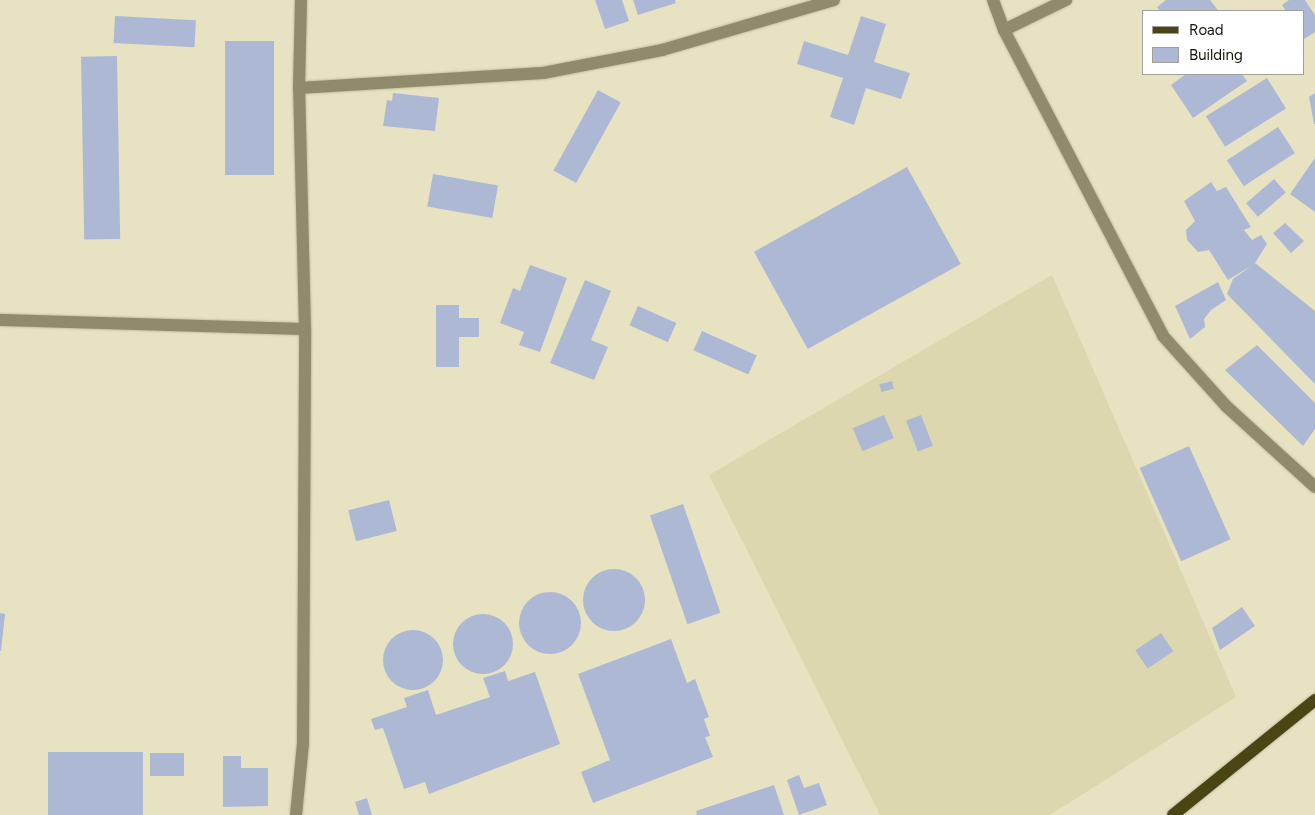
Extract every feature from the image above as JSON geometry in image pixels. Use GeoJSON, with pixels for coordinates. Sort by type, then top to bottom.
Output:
{"type":"FeatureCollection","features":[{"type":"Feature","properties":{"kind":"main road"},"geometry":{"type":"LineString","coordinates":[[1173,815],[1315,700]]}},
{"type":"Feature","properties":{"kind":"street"},"geometry":{"type":"LineString","coordinates":[[296,815],[303,744],[305,329],[299,88],[300,0]]}},
{"type":"Feature","properties":{"kind":"street"},"geometry":{"type":"LineString","coordinates":[[299,88],[543,73],[662,50],[834,0]]}},
{"type":"Feature","properties":{"kind":"street"},"geometry":{"type":"LineString","coordinates":[[993,0],[1004,30],[1163,336],[1226,406],[1315,487]]}},
{"type":"Feature","properties":{"kind":"street"},"geometry":{"type":"LineString","coordinates":[[1004,30],[1066,0]]}},
{"type":"Feature","properties":{"kind":"street"},"geometry":{"type":"LineString","coordinates":[[0,320],[305,329]]}},
{"type":"Feature","properties":{"kind":"shaded area"},"geometry":{"type":"Polygon","coordinates":[[[1052,275],[1236,697],[1050,815],[880,815],[709,475],[1052,275]]]}},
{"type":"Feature","properties":{"kind":"building"},"geometry":{"type":"Polygon","coordinates":[[[595,0],[622,0],[629,21],[605,29],[595,0]]]}},
{"type":"Feature","properties":{"kind":"building"},"geometry":{"type":"Polygon","coordinates":[[[633,0],[675,0],[676,3],[638,15],[633,0]]]}},
{"type":"Feature","properties":{"kind":"building"},"geometry":{"type":"Polygon","coordinates":[[[1166,0],[1210,0],[1218,10],[1159,10],[1157,7],[1166,0]]]}},
{"type":"Feature","properties":{"kind":"building"},"geometry":{"type":"Polygon","coordinates":[[[1289,0],[1305,0],[1315,15],[1315,32],[1305,38],[1305,10],[1285,10],[1282,5],[1289,0]]]}},
{"type":"Feature","properties":{"kind":"building"},"geometry":{"type":"Polygon","coordinates":[[[115,16],[196,20],[194,47],[114,43],[115,16]]]}},
{"type":"Feature","properties":{"kind":"building"},"geometry":{"type":"Polygon","coordinates":[[[861,16],[886,24],[874,62],[910,73],[901,99],[866,88],[854,125],[830,117],[843,78],[797,64],[804,41],[848,55],[861,16]]]}},
{"type":"Feature","properties":{"kind":"building"},"geometry":{"type":"Polygon","coordinates":[[[225,41],[274,41],[274,175],[225,175],[225,41]]]}},
{"type":"Feature","properties":{"kind":"building"},"geometry":{"type":"Polygon","coordinates":[[[117,56],[120,239],[84,240],[81,57],[117,56]]]}},
{"type":"Feature","properties":{"kind":"building"},"geometry":{"type":"Polygon","coordinates":[[[1185,75],[1243,75],[1247,81],[1193,118],[1171,85],[1185,75]]]}},
{"type":"Feature","properties":{"kind":"building"},"geometry":{"type":"Polygon","coordinates":[[[1267,78],[1286,109],[1225,147],[1206,116],[1267,78]]]}},
{"type":"Feature","properties":{"kind":"building"},"geometry":{"type":"Polygon","coordinates":[[[598,90],[621,103],[576,183],[553,170],[598,90]]]}},
{"type":"Feature","properties":{"kind":"building"},"geometry":{"type":"Polygon","coordinates":[[[393,93],[439,98],[435,131],[383,126],[387,100],[392,101],[393,93]]]}},
{"type":"Feature","properties":{"kind":"building"},"geometry":{"type":"Polygon","coordinates":[[[1315,93],[1315,124],[1314,124],[1309,97],[1315,93]]]}},
{"type":"Feature","properties":{"kind":"building"},"geometry":{"type":"Polygon","coordinates":[[[1278,127],[1295,153],[1244,186],[1227,160],[1278,127]]]}},
{"type":"Feature","properties":{"kind":"building"},"geometry":{"type":"Polygon","coordinates":[[[1315,158],[1315,212],[1290,194],[1315,158]]]}},
{"type":"Feature","properties":{"kind":"building"},"geometry":{"type":"Polygon","coordinates":[[[907,167],[961,264],[808,349],[754,252],[907,167]]]}},
{"type":"Feature","properties":{"kind":"building"},"geometry":{"type":"Polygon","coordinates":[[[433,174],[498,185],[492,218],[427,206],[433,174]]]}},
{"type":"Feature","properties":{"kind":"building"},"geometry":{"type":"Polygon","coordinates":[[[1274,179],[1286,193],[1258,217],[1246,203],[1274,179]]]}},
{"type":"Feature","properties":{"kind":"building"},"geometry":{"type":"Polygon","coordinates":[[[1211,182],[1217,191],[1226,187],[1251,227],[1244,230],[1252,240],[1261,235],[1267,244],[1255,263],[1315,311],[1315,384],[1227,294],[1233,279],[1251,266],[1228,280],[1209,250],[1198,252],[1187,240],[1186,230],[1195,221],[1184,201],[1211,182]]]}},
{"type":"Feature","properties":{"kind":"building"},"geometry":{"type":"Polygon","coordinates":[[[1285,223],[1304,241],[1291,253],[1273,233],[1285,223]]]}},
{"type":"Feature","properties":{"kind":"building"},"geometry":{"type":"Polygon","coordinates":[[[530,265],[567,278],[540,352],[519,345],[524,332],[500,323],[513,288],[520,291],[530,265]]]}},
{"type":"Feature","properties":{"kind":"building"},"geometry":{"type":"Polygon","coordinates":[[[585,280],[611,291],[591,340],[608,347],[594,380],[550,363],[585,280]]]}},
{"type":"Feature","properties":{"kind":"building"},"geometry":{"type":"Polygon","coordinates":[[[1218,282],[1226,300],[1211,310],[1204,319],[1205,327],[1190,339],[1175,306],[1218,282]]]}},
{"type":"Feature","properties":{"kind":"building"},"geometry":{"type":"Polygon","coordinates":[[[436,305],[459,305],[459,318],[479,318],[479,337],[459,337],[459,367],[436,367],[436,305]]]}},
{"type":"Feature","properties":{"kind":"building"},"geometry":{"type":"Polygon","coordinates":[[[638,306],[676,323],[668,342],[629,325],[638,306]]]}},
{"type":"Feature","properties":{"kind":"building"},"geometry":{"type":"Polygon","coordinates":[[[702,331],[757,355],[748,375],[693,350],[702,331]]]}},
{"type":"Feature","properties":{"kind":"building"},"geometry":{"type":"Polygon","coordinates":[[[1257,345],[1315,403],[1315,429],[1303,446],[1225,370],[1257,345]]]}},
{"type":"Feature","properties":{"kind":"building"},"geometry":{"type":"Polygon","coordinates":[[[892,381],[894,389],[881,392],[879,384],[892,381]]]}},
{"type":"Feature","properties":{"kind":"building"},"geometry":{"type":"Polygon","coordinates":[[[884,415],[894,438],[862,451],[853,428],[884,415]]]}},
{"type":"Feature","properties":{"kind":"building"},"geometry":{"type":"Polygon","coordinates":[[[921,415],[933,446],[918,452],[906,421],[921,415]]]}},
{"type":"Feature","properties":{"kind":"building"},"geometry":{"type":"Polygon","coordinates":[[[1189,446],[1230,539],[1181,561],[1140,468],[1189,446]]]}},
{"type":"Feature","properties":{"kind":"building"},"geometry":{"type":"Polygon","coordinates":[[[389,500],[397,531],[356,541],[348,510],[389,500]]]}},
{"type":"Feature","properties":{"kind":"building"},"geometry":{"type":"Polygon","coordinates":[[[683,504],[720,613],[687,624],[650,515],[683,504]]]}},
{"type":"Feature","properties":{"kind":"building"},"geometry":{"type":"Polygon","coordinates":[[[608,569],[620,569],[636,578],[643,588],[645,600],[643,612],[636,622],[620,631],[608,631],[597,626],[588,617],[583,606],[583,594],[588,583],[597,574],[608,569]]]}},
{"type":"Feature","properties":{"kind":"building"},"geometry":{"type":"Polygon","coordinates":[[[544,592],[556,592],[572,601],[579,611],[581,623],[579,635],[572,645],[556,654],[544,654],[533,649],[524,640],[519,629],[519,617],[524,606],[533,597],[544,592]]]}},
{"type":"Feature","properties":{"kind":"building"},"geometry":{"type":"Polygon","coordinates":[[[1242,607],[1255,626],[1220,650],[1212,628],[1242,607]]]}},
{"type":"Feature","properties":{"kind":"building"},"geometry":{"type":"Polygon","coordinates":[[[0,613],[5,614],[1,651],[0,651],[0,613]]]}},
{"type":"Feature","properties":{"kind":"building"},"geometry":{"type":"Polygon","coordinates":[[[483,614],[499,619],[504,623],[508,628],[513,644],[508,660],[504,665],[499,669],[483,674],[467,669],[462,665],[458,660],[453,644],[458,628],[462,623],[467,619],[483,614]]]}},
{"type":"Feature","properties":{"kind":"building"},"geometry":{"type":"Polygon","coordinates":[[[407,630],[419,630],[430,635],[438,643],[443,654],[441,672],[430,685],[419,690],[407,690],[396,685],[388,677],[383,666],[383,654],[388,643],[396,635],[407,630]]]}},
{"type":"Feature","properties":{"kind":"building"},"geometry":{"type":"Polygon","coordinates":[[[1161,633],[1173,651],[1148,669],[1135,650],[1161,633]]]}},
{"type":"Feature","properties":{"kind":"building"},"geometry":{"type":"Polygon","coordinates":[[[671,639],[687,683],[695,679],[709,717],[704,719],[710,736],[705,737],[713,757],[593,803],[581,772],[610,760],[578,674],[671,639]]]}},
{"type":"Feature","properties":{"kind":"building"},"geometry":{"type":"Polygon","coordinates":[[[505,671],[508,681],[535,672],[560,744],[429,794],[425,782],[404,789],[383,728],[375,730],[371,719],[407,707],[404,698],[428,690],[436,715],[490,697],[483,678],[505,671]]]}},
{"type":"Feature","properties":{"kind":"building"},"geometry":{"type":"Polygon","coordinates":[[[48,752],[143,752],[143,815],[48,815],[48,752]]]}},
{"type":"Feature","properties":{"kind":"building"},"geometry":{"type":"Polygon","coordinates":[[[150,753],[184,753],[184,776],[150,776],[150,753]]]}},
{"type":"Feature","properties":{"kind":"building"},"geometry":{"type":"Polygon","coordinates":[[[223,756],[241,756],[241,768],[268,768],[268,806],[223,807],[223,756]]]}},
{"type":"Feature","properties":{"kind":"building"},"geometry":{"type":"Polygon","coordinates":[[[799,775],[804,788],[819,783],[827,805],[799,815],[787,780],[799,775]]]}},
{"type":"Feature","properties":{"kind":"building"},"geometry":{"type":"Polygon","coordinates":[[[774,785],[784,815],[697,815],[696,811],[774,785]]]}},
{"type":"Feature","properties":{"kind":"building"},"geometry":{"type":"Polygon","coordinates":[[[367,798],[372,815],[359,815],[355,802],[367,798]]]}}]}
